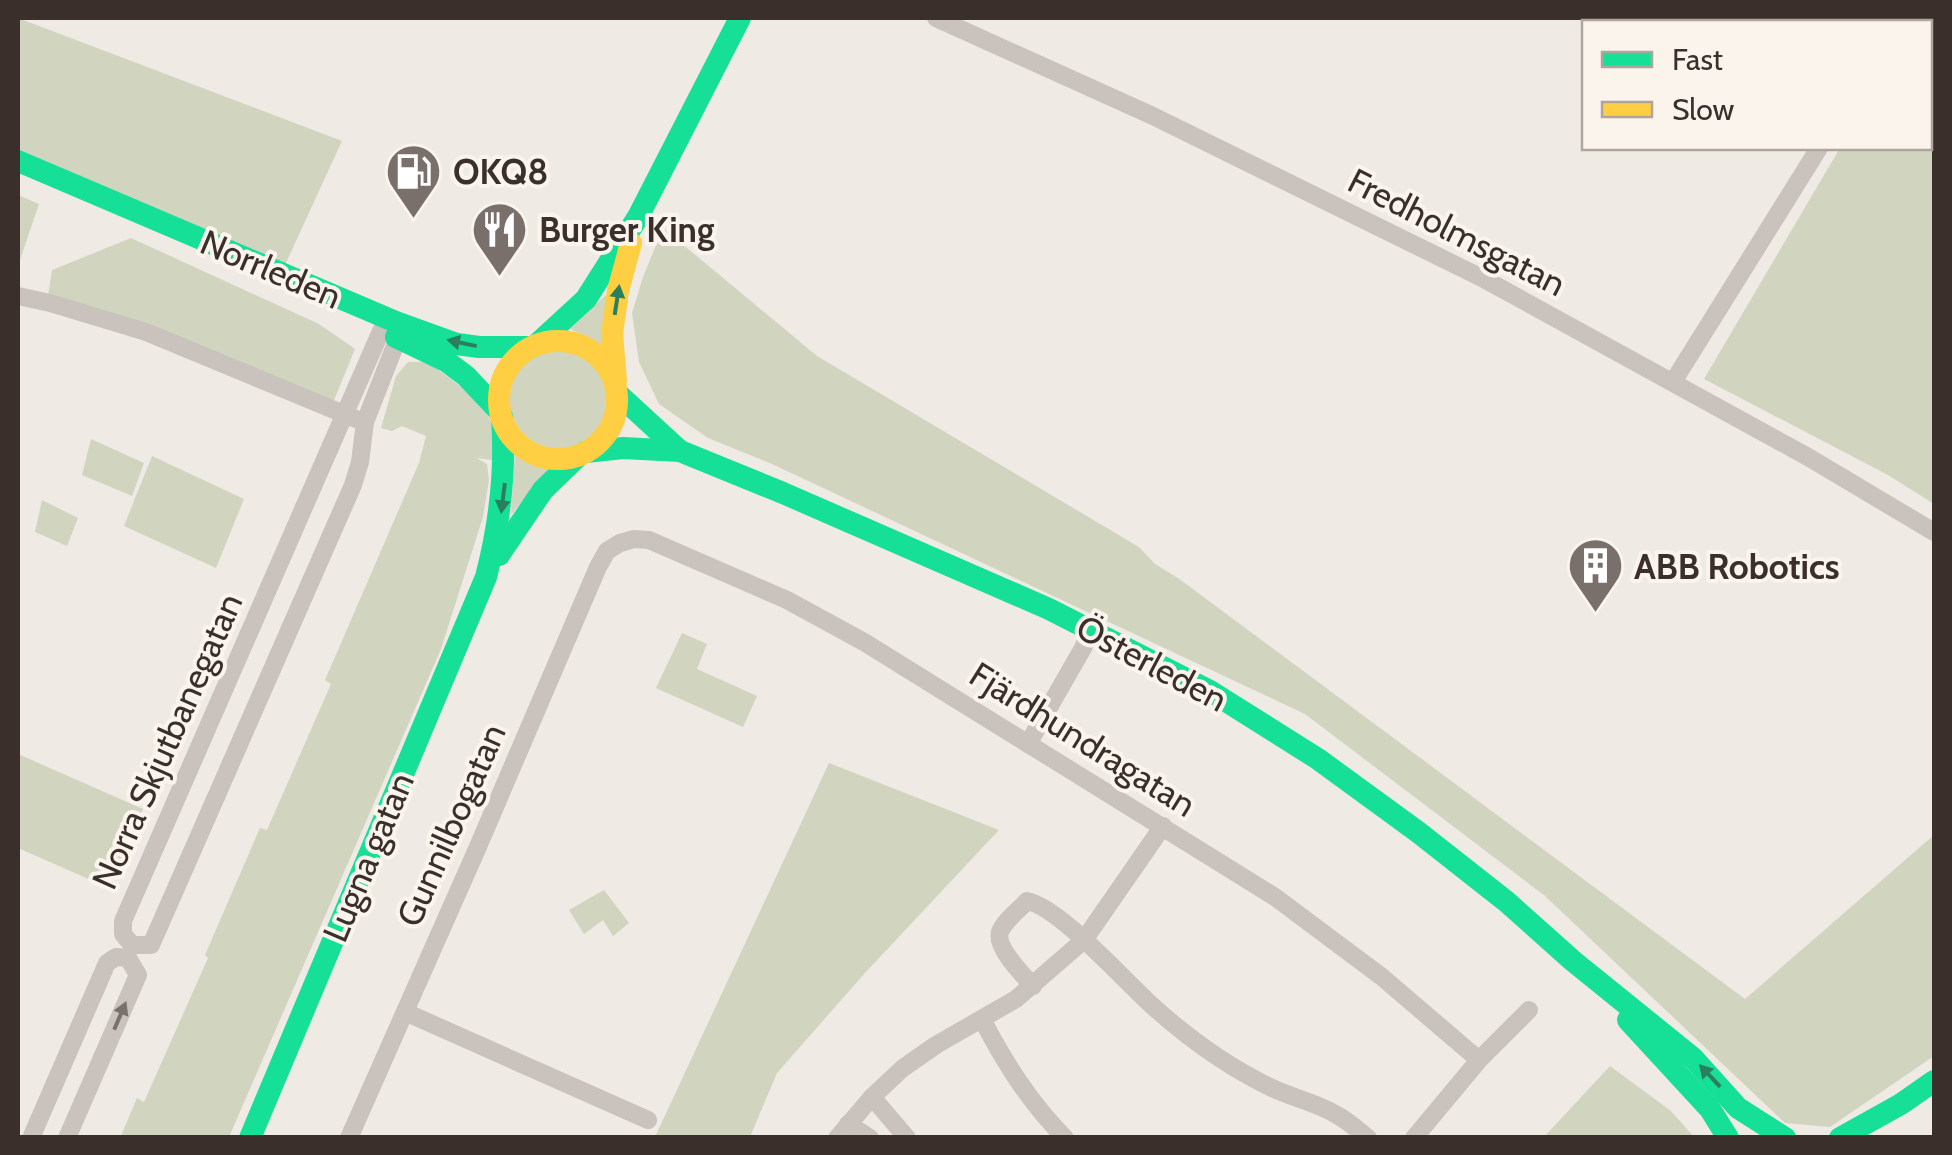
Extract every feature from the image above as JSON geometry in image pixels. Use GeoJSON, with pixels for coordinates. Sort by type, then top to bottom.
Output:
{"type":"FeatureCollection","features":[{"type":"Feature","properties":{"kind":"main road"},"geometry":{"type":"LineString","coordinates":[[638,217],[618,291],[612,334],[617,411],[611,428],[600,442],[582,454],[562,459],[532,453],[508,432],[501,415],[500,386],[505,374],[520,354],[586,298],[638,217],[740,18]]}},
{"type":"Feature","properties":{"kind":"main road","name":"Norrleden"},"geometry":{"type":"LineString","coordinates":[[18,161],[392,330],[466,376],[501,415]]}},
{"type":"Feature","properties":{"kind":"main road","name":"Norrleden"},"geometry":{"type":"LineString","coordinates":[[18,176],[392,330],[479,347],[534,346]]}},
{"type":"Feature","properties":{"kind":"main road"},"geometry":{"type":"LineString","coordinates":[[534,346],[552,341],[585,347],[610,370],[617,390]]}},
{"type":"Feature","properties":{"kind":"main road","name":"Österleden"},"geometry":{"type":"LineString","coordinates":[[617,390],[680,452]]}},
{"type":"Feature","properties":{"kind":"main road","name":"Lugna gatan"},"geometry":{"type":"LineString","coordinates":[[250,1138],[486,576],[499,528],[505,480],[501,415]]}},
{"type":"Feature","properties":{"kind":"main road","name":"Österleden"},"geometry":{"type":"LineString","coordinates":[[582,454],[624,448],[680,452],[1049,609],[1210,691],[1318,759],[1418,832],[1693,1058],[1738,1108],[1784,1138]]}},
{"type":"Feature","properties":{"kind":"main road","name":"Lugna gatan"},"geometry":{"type":"LineString","coordinates":[[486,576],[534,498],[582,454]]}},
{"type":"Feature","properties":{"kind":"main road","name":"Österleden"},"geometry":{"type":"LineString","coordinates":[[1573,962],[1710,1109],[1728,1138]]}},
{"type":"Feature","properties":{"kind":"main road"},"geometry":{"type":"LineString","coordinates":[[1840,1138],[1902,1104],[1934,1080]]}},
{"type":"Feature","properties":{"kind":"main road"},"geometry":{"type":"LineString","coordinates":[[1868,1138],[1902,1104]]}},
{"type":"Feature","properties":{"kind":"street","name":"Fredholmsgatan"},"geometry":{"type":"LineString","coordinates":[[936,18],[1227,152],[1484,279],[1934,532]]}},
{"type":"Feature","properties":{"kind":"street"},"geometry":{"type":"LineString","coordinates":[[1673,382],[1818,150]]}},
{"type":"Feature","properties":{"kind":"street"},"geometry":{"type":"LineString","coordinates":[[18,296],[146,332],[366,422]]}},
{"type":"Feature","properties":{"kind":"street","name":"Norra Skjutbanegatan"},"geometry":{"type":"LineString","coordinates":[[392,330],[353,485],[151,945],[132,946],[123,934],[123,922],[346,415],[392,330]]}},
{"type":"Feature","properties":{"kind":"street","name":"Fjärdhundragatan"},"geometry":{"type":"LineString","coordinates":[[618,544],[649,540],[787,600],[864,642],[1275,898],[1382,977],[1479,1060]]}},
{"type":"Feature","properties":{"kind":"street","name":"Gunnilbogatan"},"geometry":{"type":"LineString","coordinates":[[350,1138],[598,568],[608,551],[618,544]]}},
{"type":"Feature","properties":{"kind":"street"},"geometry":{"type":"LineString","coordinates":[[1028,744],[1091,630]]}},
{"type":"Feature","properties":{"kind":"street"},"geometry":{"type":"LineString","coordinates":[[216,712],[246,728]]}},
{"type":"Feature","properties":{"kind":"street"},"geometry":{"type":"LineString","coordinates":[[870,1138],[843,1131],[872,1097],[914,1060],[1033,986],[1084,940],[1163,826]]}},
{"type":"Feature","properties":{"kind":"street"},"geometry":{"type":"LineString","coordinates":[[1033,986],[999,939],[1001,929],[1027,901],[1048,910],[1152,1006],[1224,1062],[1335,1114],[1368,1138]]}},
{"type":"Feature","properties":{"kind":"street"},"geometry":{"type":"LineString","coordinates":[[31,1138],[107,963],[116,957],[128,958],[138,974],[67,1138]]}},
{"type":"Feature","properties":{"kind":"street"},"geometry":{"type":"LineString","coordinates":[[1414,1138],[1479,1060],[1528,1010]]}},
{"type":"Feature","properties":{"kind":"street"},"geometry":{"type":"LineString","coordinates":[[405,1012],[648,1120]]}},
{"type":"Feature","properties":{"kind":"street"},"geometry":{"type":"LineString","coordinates":[[982,1019],[1019,1083],[1065,1138]]}},
{"type":"Feature","properties":{"kind":"street"},"geometry":{"type":"LineString","coordinates":[[65,1058],[96,1072]]}},
{"type":"Feature","properties":{"kind":"street"},"geometry":{"type":"LineString","coordinates":[[872,1097],[907,1138]]}},
{"type":"Feature","properties":{"kind":"green space"},"geometry":{"type":"Polygon","coordinates":[[[18,18],[342,141],[285,265],[18,149],[18,18]]]}},
{"type":"Feature","properties":{"kind":"green space"},"geometry":{"type":"Polygon","coordinates":[[[1932,44],[1934,504],[1888,475],[1704,379],[1839,150],[1932,150],[1932,44]]]}},
{"type":"Feature","properties":{"kind":"green space"},"geometry":{"type":"Polygon","coordinates":[[[18,195],[39,204],[19,263],[18,262],[18,195]]]}},
{"type":"Feature","properties":{"kind":"green space"},"geometry":{"type":"Polygon","coordinates":[[[663,228],[817,356],[1139,547],[1155,564],[1745,999],[1934,835],[1934,1056],[1830,1127],[1785,1123],[1545,896],[1305,714],[772,464],[708,438],[659,404],[639,362],[632,313],[663,228]]]}},
{"type":"Feature","properties":{"kind":"green space"},"geometry":{"type":"Polygon","coordinates":[[[131,238],[319,324],[355,349],[332,405],[48,296],[52,270],[131,238]]]}},
{"type":"Feature","properties":{"kind":"green space"},"geometry":{"type":"Polygon","coordinates":[[[608,293],[606,347],[570,329],[608,293]]]}},
{"type":"Feature","properties":{"kind":"green space"},"geometry":{"type":"Polygon","coordinates":[[[560,347],[580,351],[596,362],[607,378],[611,398],[607,418],[596,434],[580,445],[560,449],[540,445],[524,434],[513,418],[509,398],[513,378],[524,362],[540,351],[560,347]]]}},
{"type":"Feature","properties":{"kind":"green space"},"geometry":{"type":"Polygon","coordinates":[[[408,362],[428,362],[480,401],[492,423],[498,461],[477,458],[487,464],[489,480],[483,517],[441,649],[229,1137],[120,1138],[137,1098],[144,1102],[260,828],[267,830],[331,684],[325,680],[419,463],[426,436],[402,426],[392,431],[381,428],[396,376],[408,362]]]}},
{"type":"Feature","properties":{"kind":"green space"},"geometry":{"type":"Polygon","coordinates":[[[91,439],[144,463],[132,496],[82,475],[91,439]]]}},
{"type":"Feature","properties":{"kind":"green space"},"geometry":{"type":"Polygon","coordinates":[[[515,451],[550,467],[511,515],[515,451]]]}},
{"type":"Feature","properties":{"kind":"green space"},"geometry":{"type":"Polygon","coordinates":[[[152,456],[244,499],[216,568],[124,526],[152,456]]]}},
{"type":"Feature","properties":{"kind":"green space"},"geometry":{"type":"Polygon","coordinates":[[[42,500],[78,518],[67,546],[35,532],[42,500]]]}},
{"type":"Feature","properties":{"kind":"green space"},"geometry":{"type":"Polygon","coordinates":[[[682,633],[707,644],[697,669],[757,696],[743,727],[656,688],[682,633]]]}},
{"type":"Feature","properties":{"kind":"green space"},"geometry":{"type":"Polygon","coordinates":[[[18,754],[143,809],[109,888],[18,848],[18,754]]]}},
{"type":"Feature","properties":{"kind":"green space"},"geometry":{"type":"Polygon","coordinates":[[[829,763],[999,830],[777,1073],[750,1137],[655,1137],[829,763]]]}},
{"type":"Feature","properties":{"kind":"green space"},"geometry":{"type":"Polygon","coordinates":[[[604,890],[629,923],[613,936],[603,920],[584,934],[569,910],[604,890]]]}},
{"type":"Feature","properties":{"kind":"green space"},"geometry":{"type":"Polygon","coordinates":[[[1610,1066],[1671,1111],[1694,1137],[1544,1137],[1610,1066]]]}},
{"type":"Feature","properties":{"kind":"traffic: fast"},"geometry":{"type":"LineString","coordinates":[[536,345],[586,299],[638,217],[740,18]]}},
{"type":"Feature","properties":{"kind":"traffic: fast"},"geometry":{"type":"LineString","coordinates":[[18,161],[396,322],[457,344],[531,347]]}},
{"type":"Feature","properties":{"kind":"traffic: fast"},"geometry":{"type":"LineString","coordinates":[[396,337],[446,361],[500,412]]}},
{"type":"Feature","properties":{"kind":"traffic: fast"},"geometry":{"type":"LineString","coordinates":[[618,394],[680,451]]}},
{"type":"Feature","properties":{"kind":"traffic: fast"},"geometry":{"type":"LineString","coordinates":[[250,1138],[486,577],[501,497],[502,417]]}},
{"type":"Feature","properties":{"kind":"traffic: fast"},"geometry":{"type":"LineString","coordinates":[[586,452],[623,448],[680,451],[1049,609],[1210,691],[1318,759],[1418,832],[1693,1058],[1738,1108],[1785,1138]]}},
{"type":"Feature","properties":{"kind":"traffic: fast"},"geometry":{"type":"LineString","coordinates":[[499,555],[543,490],[578,456]]}},
{"type":"Feature","properties":{"kind":"traffic: fast"},"geometry":{"type":"LineString","coordinates":[[1628,1020],[1710,1109],[1728,1138]]}},
{"type":"Feature","properties":{"kind":"traffic: fast"},"geometry":{"type":"LineString","coordinates":[[1840,1138],[1934,1081]]}},
{"type":"Feature","properties":{"kind":"traffic: slow"},"geometry":{"type":"LineString","coordinates":[[616,381],[612,334],[631,243]]}},
{"type":"Feature","properties":{"kind":"traffic: slow"},"geometry":{"type":"LineString","coordinates":[[558,341],[581,345],[600,358],[613,377],[617,400],[613,423],[600,442],[581,455],[558,459],[535,455],[516,442],[503,423],[499,400],[503,377],[516,358],[535,345],[558,341]]}},
{"type":"Feature","properties":{"kind":"place","name":"OKQ8"},"geometry":{"type":"Point","coordinates":[414,220]}},
{"type":"Feature","properties":{"kind":"place","name":"Burger King"},"geometry":{"type":"Point","coordinates":[500,278]}},
{"type":"Feature","properties":{"kind":"place","name":"ABB Robotics"},"geometry":{"type":"Point","coordinates":[1595,615]}}]}
